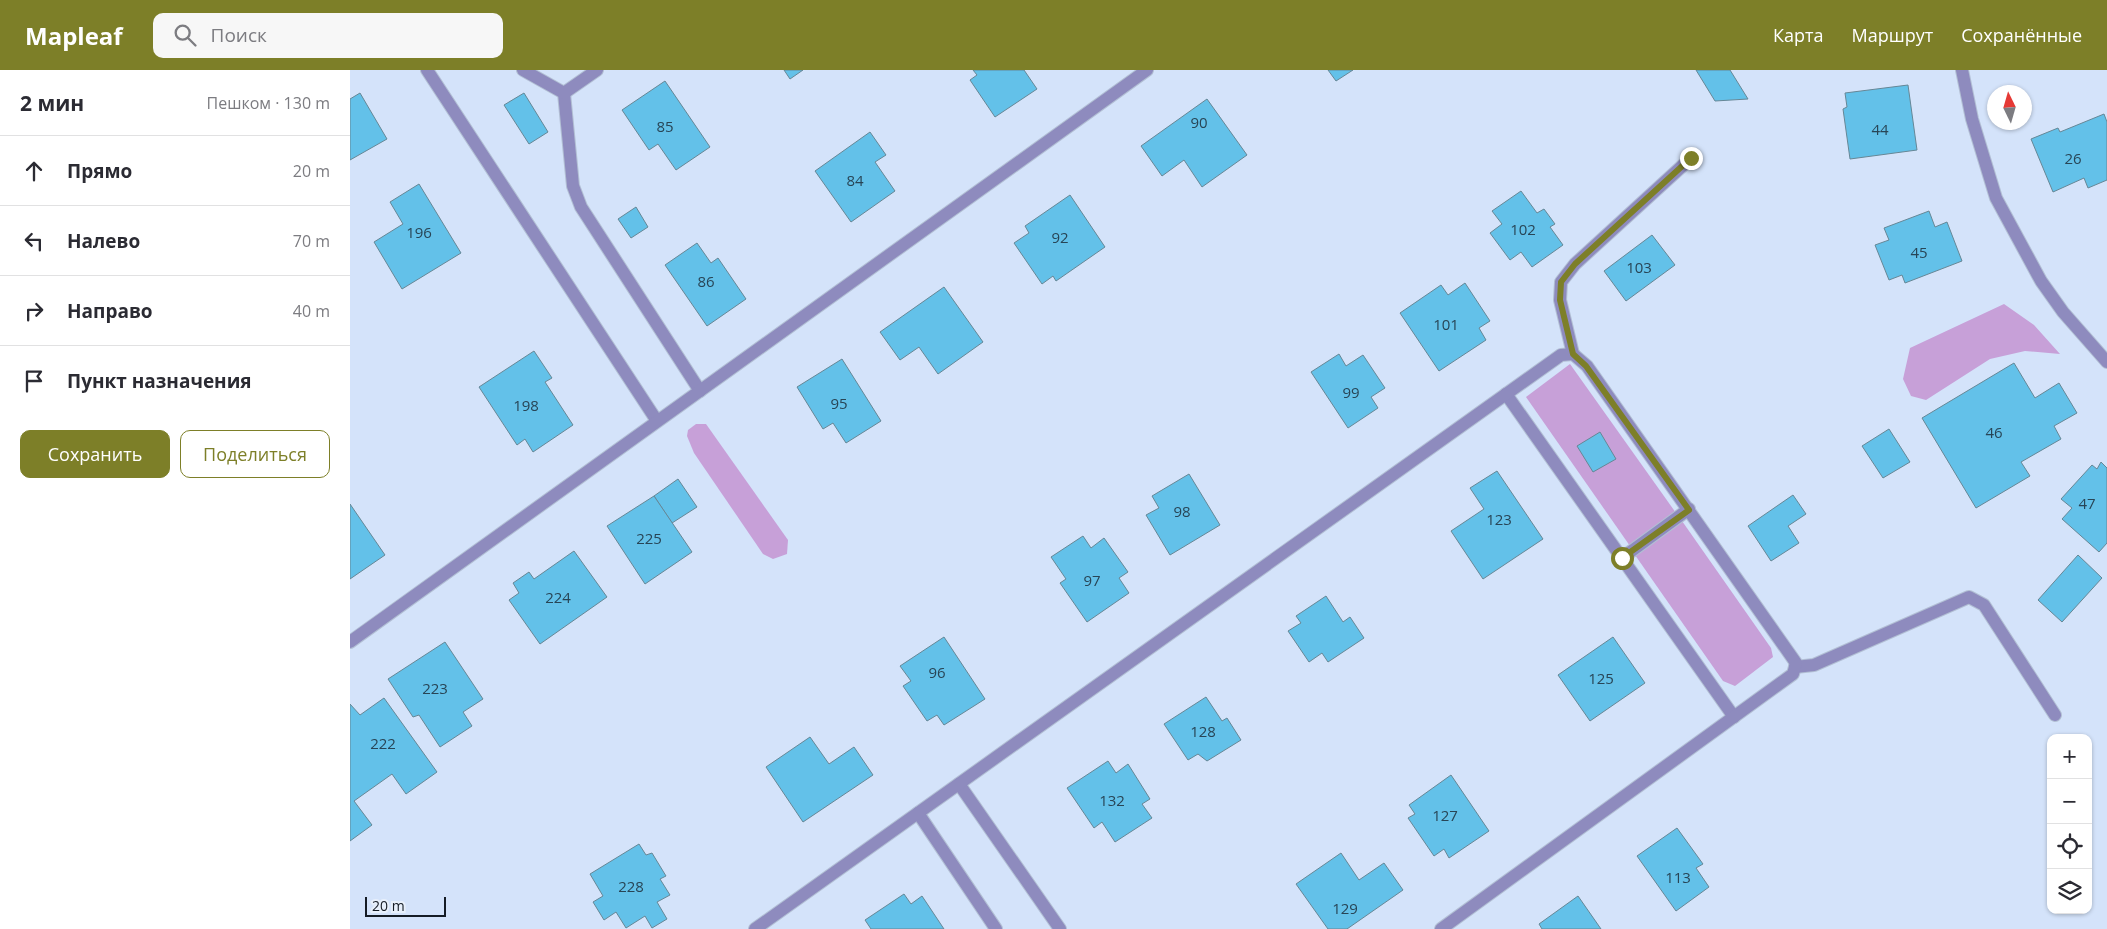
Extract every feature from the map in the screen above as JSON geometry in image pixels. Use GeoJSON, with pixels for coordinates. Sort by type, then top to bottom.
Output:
{"type":"FeatureCollection","features":[{"type":"Feature","properties":{"kind":"street"},"geometry":{"type":"LineString","coordinates":[[427,70],[657,422]]}},
{"type":"Feature","properties":{"kind":"street"},"geometry":{"type":"LineString","coordinates":[[523,70],[564,92]]}},
{"type":"Feature","properties":{"kind":"street"},"geometry":{"type":"LineString","coordinates":[[564,92],[597,70]]}},
{"type":"Feature","properties":{"kind":"street"},"geometry":{"type":"LineString","coordinates":[[350,642],[1147,70]]}},
{"type":"Feature","properties":{"kind":"street"},"geometry":{"type":"LineString","coordinates":[[1962,70],[1972,119],[1996,198],[2041,281],[2063,312],[2107,362]]}},
{"type":"Feature","properties":{"kind":"street"},"geometry":{"type":"LineString","coordinates":[[564,92],[573,186],[581,207],[700,391]]}},
{"type":"Feature","properties":{"kind":"street"},"geometry":{"type":"LineString","coordinates":[[1441,929],[1793,674],[1796,662],[1586,366],[1573,354],[1560,300],[1561,282],[1575,264],[1691,158]]}},
{"type":"Feature","properties":{"kind":"street"},"geometry":{"type":"LineString","coordinates":[[755,929],[1561,355],[1573,354]]}},
{"type":"Feature","properties":{"kind":"street"},"geometry":{"type":"LineString","coordinates":[[1506,394],[1734,717]]}},
{"type":"Feature","properties":{"kind":"street"},"geometry":{"type":"LineString","coordinates":[[1622,558],[1689,510]]}},
{"type":"Feature","properties":{"kind":"street"},"geometry":{"type":"LineString","coordinates":[[1794,667],[1814,665],[1969,597],[1984,605],[2055,715]]}},
{"type":"Feature","properties":{"kind":"street"},"geometry":{"type":"LineString","coordinates":[[959,784],[1060,929]]}},
{"type":"Feature","properties":{"kind":"street"},"geometry":{"type":"LineString","coordinates":[[918,813],[996,929]]}},
{"type":"Feature","properties":{"kind":"shaded area"},"geometry":{"type":"Polygon","coordinates":[[[2004,304],[2034,325],[2060,354],[2025,351],[1990,359],[1926,400],[1911,396],[1903,379],[1910,348],[2004,304]]]}},
{"type":"Feature","properties":{"kind":"shaded area"},"geometry":{"type":"Polygon","coordinates":[[[1570,364],[1676,513],[1630,546],[1526,397],[1570,364]]]}},
{"type":"Feature","properties":{"kind":"shaded area"},"geometry":{"type":"Polygon","coordinates":[[[696,424],[706,424],[788,540],[787,554],[773,559],[763,554],[694,453],[687,436],[688,430],[696,424]]]}},
{"type":"Feature","properties":{"kind":"shaded area"},"geometry":{"type":"Polygon","coordinates":[[[1682,521],[1771,648],[1773,657],[1735,686],[1723,681],[1635,555],[1682,521]]]}},
{"type":"Feature","properties":{"kind":"building"},"geometry":{"type":"Polygon","coordinates":[[[784,70],[803,70],[790,79],[784,70]]]}},
{"type":"Feature","properties":{"kind":"building"},"geometry":{"type":"Polygon","coordinates":[[[973,70],[1024,70],[1037,89],[995,117],[970,80],[977,75],[973,70]]]}},
{"type":"Feature","properties":{"kind":"building"},"geometry":{"type":"Polygon","coordinates":[[[1328,70],[1353,70],[1336,81],[1328,70]]]}},
{"type":"Feature","properties":{"kind":"building"},"geometry":{"type":"Polygon","coordinates":[[[1696,70],[1730,70],[1748,99],[1715,101],[1696,70]]]}},
{"type":"Feature","properties":{"kind":"building"},"geometry":{"type":"Polygon","coordinates":[[[665,81],[710,147],[676,170],[658,144],[649,150],[622,110],[665,81]]]}},
{"type":"Feature","properties":{"kind":"building"},"geometry":{"type":"Polygon","coordinates":[[[1908,85],[1917,150],[1850,159],[1843,109],[1847,107],[1845,93],[1908,85]]]}},
{"type":"Feature","properties":{"kind":"building"},"geometry":{"type":"Polygon","coordinates":[[[360,93],[387,139],[350,160],[350,99],[360,93]]]}},
{"type":"Feature","properties":{"kind":"building"},"geometry":{"type":"Polygon","coordinates":[[[524,93],[548,132],[529,144],[504,105],[524,93]]]}},
{"type":"Feature","properties":{"kind":"building"},"geometry":{"type":"Polygon","coordinates":[[[1207,99],[1247,155],[1202,187],[1184,160],[1162,176],[1141,146],[1207,99]]]}},
{"type":"Feature","properties":{"kind":"building"},"geometry":{"type":"Polygon","coordinates":[[[2104,114],[2107,122],[2107,180],[2088,188],[2084,178],[2053,192],[2031,139],[2058,128],[2060,132],[2104,114]]]}},
{"type":"Feature","properties":{"kind":"building"},"geometry":{"type":"Polygon","coordinates":[[[870,132],[886,155],[875,162],[895,191],[851,222],[815,171],[870,132]]]}},
{"type":"Feature","properties":{"kind":"building"},"geometry":{"type":"Polygon","coordinates":[[[419,184],[461,253],[402,289],[374,242],[403,224],[390,202],[419,184]]]}},
{"type":"Feature","properties":{"kind":"building"},"geometry":{"type":"Polygon","coordinates":[[[1521,191],[1537,213],[1544,209],[1555,224],[1550,227],[1563,245],[1532,267],[1521,252],[1510,260],[1490,233],[1502,224],[1492,211],[1521,191]]]}},
{"type":"Feature","properties":{"kind":"building"},"geometry":{"type":"Polygon","coordinates":[[[1070,195],[1105,247],[1056,281],[1053,276],[1042,284],[1014,243],[1029,233],[1025,226],[1070,195]]]}},
{"type":"Feature","properties":{"kind":"building"},"geometry":{"type":"Polygon","coordinates":[[[636,207],[648,227],[631,238],[618,219],[636,207]]]}},
{"type":"Feature","properties":{"kind":"building"},"geometry":{"type":"Polygon","coordinates":[[[1929,211],[1935,227],[1947,222],[1962,261],[1905,283],[1902,275],[1889,280],[1875,245],[1889,240],[1884,228],[1929,211]]]}},
{"type":"Feature","properties":{"kind":"building"},"geometry":{"type":"Polygon","coordinates":[[[1652,235],[1675,265],[1626,301],[1604,271],[1652,235]]]}},
{"type":"Feature","properties":{"kind":"building"},"geometry":{"type":"Polygon","coordinates":[[[697,243],[711,263],[718,258],[746,299],[707,326],[665,265],[697,243]]]}},
{"type":"Feature","properties":{"kind":"building"},"geometry":{"type":"Polygon","coordinates":[[[1465,283],[1490,321],[1479,328],[1486,340],[1439,371],[1400,313],[1441,285],[1448,295],[1465,283]]]}},
{"type":"Feature","properties":{"kind":"building"},"geometry":{"type":"Polygon","coordinates":[[[944,287],[983,342],[938,374],[919,347],[900,360],[880,332],[944,287]]]}},
{"type":"Feature","properties":{"kind":"building"},"geometry":{"type":"Polygon","coordinates":[[[534,351],[552,378],[545,382],[573,425],[533,452],[525,439],[517,445],[479,387],[534,351]]]}},
{"type":"Feature","properties":{"kind":"building"},"geometry":{"type":"Polygon","coordinates":[[[1339,354],[1346,366],[1363,355],[1385,388],[1371,397],[1378,408],[1348,428],[1311,372],[1339,354]]]}},
{"type":"Feature","properties":{"kind":"building"},"geometry":{"type":"Polygon","coordinates":[[[842,359],[881,421],[846,443],[833,423],[823,429],[797,387],[842,359]]]}},
{"type":"Feature","properties":{"kind":"building"},"geometry":{"type":"Polygon","coordinates":[[[2014,363],[2035,398],[2059,383],[2077,413],[2054,426],[2061,439],[2021,462],[2030,476],[1976,508],[1922,418],[2014,363]]]}},
{"type":"Feature","properties":{"kind":"building"},"geometry":{"type":"Polygon","coordinates":[[[1889,429],[1910,462],[1883,478],[1862,446],[1889,429]]]}},
{"type":"Feature","properties":{"kind":"building"},"geometry":{"type":"Polygon","coordinates":[[[1600,432],[1616,459],[1593,472],[1577,446],[1600,432]]]}},
{"type":"Feature","properties":{"kind":"building"},"geometry":{"type":"Polygon","coordinates":[[[2101,462],[2107,468],[2107,543],[2099,552],[2062,519],[2072,508],[2061,499],[2092,465],[2097,469],[2101,462]]]}},
{"type":"Feature","properties":{"kind":"building"},"geometry":{"type":"Polygon","coordinates":[[[1497,471],[1543,539],[1483,579],[1451,531],[1484,509],[1470,488],[1497,471]]]}},
{"type":"Feature","properties":{"kind":"building"},"geometry":{"type":"Polygon","coordinates":[[[1189,474],[1220,525],[1170,555],[1146,515],[1159,508],[1152,496],[1189,474]]]}},
{"type":"Feature","properties":{"kind":"building"},"geometry":{"type":"Polygon","coordinates":[[[678,479],[697,507],[672,523],[654,496],[678,479]]]}},
{"type":"Feature","properties":{"kind":"building"},"geometry":{"type":"Polygon","coordinates":[[[1793,495],[1806,514],[1788,526],[1799,543],[1771,561],[1748,526],[1793,495]]]}},
{"type":"Feature","properties":{"kind":"building"},"geometry":{"type":"Polygon","coordinates":[[[654,496],[692,552],[645,584],[607,526],[654,496]]]}},
{"type":"Feature","properties":{"kind":"building"},"geometry":{"type":"Polygon","coordinates":[[[350,504],[385,555],[350,579],[350,504]]]}},
{"type":"Feature","properties":{"kind":"building"},"geometry":{"type":"Polygon","coordinates":[[[1083,536],[1091,548],[1104,538],[1128,572],[1119,578],[1129,593],[1087,622],[1060,583],[1066,579],[1051,557],[1083,536]]]}},
{"type":"Feature","properties":{"kind":"building"},"geometry":{"type":"Polygon","coordinates":[[[574,551],[607,597],[540,644],[509,600],[519,593],[513,583],[529,572],[534,579],[574,551]]]}},
{"type":"Feature","properties":{"kind":"building"},"geometry":{"type":"Polygon","coordinates":[[[2078,555],[2102,578],[2062,622],[2038,600],[2078,555]]]}},
{"type":"Feature","properties":{"kind":"building"},"geometry":{"type":"Polygon","coordinates":[[[1326,596],[1343,622],[1350,617],[1364,638],[1328,662],[1322,653],[1309,662],[1288,631],[1301,623],[1296,616],[1326,596]]]}},
{"type":"Feature","properties":{"kind":"building"},"geometry":{"type":"Polygon","coordinates":[[[944,637],[985,699],[944,725],[937,715],[927,721],[903,686],[911,681],[900,666],[944,637]]]}},
{"type":"Feature","properties":{"kind":"building"},"geometry":{"type":"Polygon","coordinates":[[[1613,637],[1645,683],[1590,721],[1558,675],[1613,637]]]}},
{"type":"Feature","properties":{"kind":"building"},"geometry":{"type":"Polygon","coordinates":[[[445,642],[483,699],[463,712],[472,726],[440,747],[419,715],[413,717],[388,679],[445,642]]]}},
{"type":"Feature","properties":{"kind":"building"},"geometry":{"type":"Polygon","coordinates":[[[1206,697],[1222,721],[1227,718],[1241,740],[1207,761],[1198,754],[1188,760],[1164,724],[1206,697]]]}},
{"type":"Feature","properties":{"kind":"building"},"geometry":{"type":"Polygon","coordinates":[[[384,698],[437,772],[406,794],[392,774],[354,801],[372,825],[350,841],[350,704],[360,715],[384,698]]]}},
{"type":"Feature","properties":{"kind":"building"},"geometry":{"type":"Polygon","coordinates":[[[810,737],[829,764],[854,747],[873,775],[803,822],[766,767],[810,737]]]}},
{"type":"Feature","properties":{"kind":"building"},"geometry":{"type":"Polygon","coordinates":[[[1108,761],[1116,773],[1128,764],[1150,799],[1142,804],[1152,818],[1115,842],[1102,822],[1094,828],[1067,788],[1108,761]]]}},
{"type":"Feature","properties":{"kind":"building"},"geometry":{"type":"Polygon","coordinates":[[[1451,775],[1489,831],[1449,858],[1444,849],[1434,856],[1408,818],[1415,814],[1409,805],[1451,775]]]}},
{"type":"Feature","properties":{"kind":"building"},"geometry":{"type":"Polygon","coordinates":[[[1677,828],[1703,864],[1696,868],[1709,887],[1676,911],[1637,856],[1677,828]]]}},
{"type":"Feature","properties":{"kind":"building"},"geometry":{"type":"Polygon","coordinates":[[[639,844],[646,855],[652,853],[666,876],[660,879],[670,895],[657,902],[667,919],[652,928],[645,916],[626,928],[616,912],[604,920],[593,902],[603,896],[590,874],[639,844]]]}},
{"type":"Feature","properties":{"kind":"building"},"geometry":{"type":"Polygon","coordinates":[[[1341,853],[1359,880],[1384,863],[1403,890],[1347,929],[1328,929],[1296,884],[1341,853]]]}},
{"type":"Feature","properties":{"kind":"building"},"geometry":{"type":"Polygon","coordinates":[[[904,894],[911,904],[922,896],[944,929],[871,929],[865,920],[904,894]]]}},
{"type":"Feature","properties":{"kind":"building"},"geometry":{"type":"Polygon","coordinates":[[[1578,896],[1601,929],[1542,929],[1539,924],[1578,896]]]}},
{"type":"Feature","properties":{"kind":"route"},"geometry":{"type":"LineString","coordinates":[[1622,558],[1689,510],[1586,366],[1573,354],[1560,300],[1561,282],[1575,264],[1691,158]]}}]}
